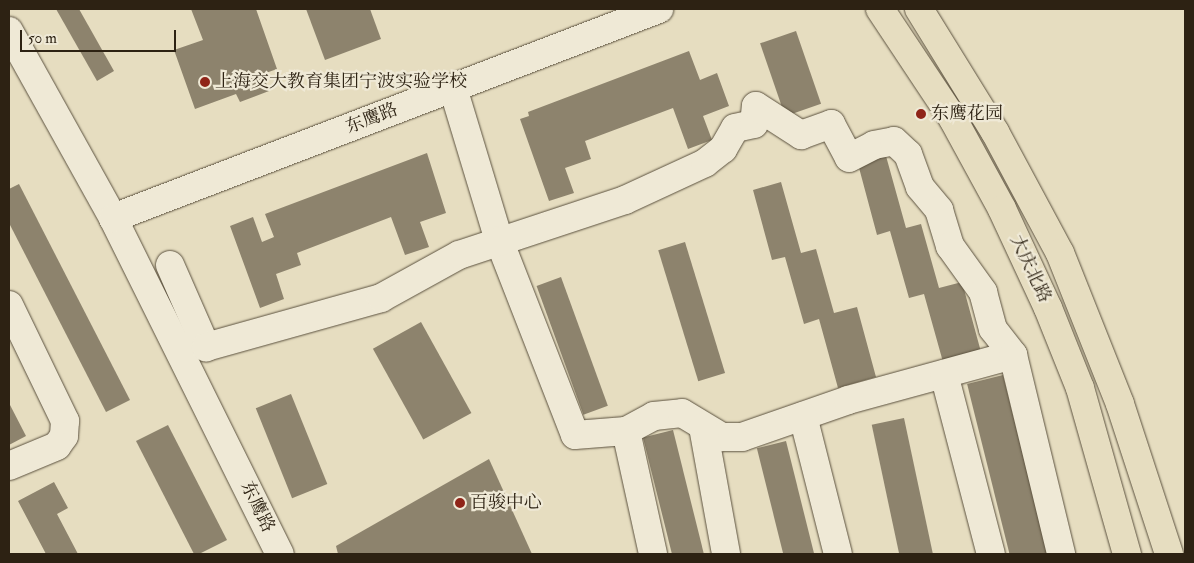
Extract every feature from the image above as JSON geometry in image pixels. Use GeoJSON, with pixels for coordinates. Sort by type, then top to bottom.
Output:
{"type":"FeatureCollection","features":[{"type":"Feature","properties":{"kind":"main road","name":"大庆北路"},"geometry":{"type":"LineString","coordinates":[[880,9],[957,127],[1002,208],[1044,299],[1080,388],[1127,554]]}},
{"type":"Feature","properties":{"kind":"main road","name":"大庆北路"},"geometry":{"type":"LineString","coordinates":[[919,9],[995,132],[1060,253],[1120,404],[1169,554]]}},
{"type":"Feature","properties":{"kind":"street","name":"东鹰路"},"geometry":{"type":"LineString","coordinates":[[113,218],[659,9]]}},
{"type":"Feature","properties":{"kind":"street","name":"东鹰路"},"geometry":{"type":"LineString","coordinates":[[9,31],[113,218],[280,554]]}},
{"type":"Feature","properties":{"kind":"street"},"geometry":{"type":"LineString","coordinates":[[452,88],[499,240],[575,435],[626,431],[654,416],[682,413],[722,437],[742,437],[803,416],[1013,355]]}},
{"type":"Feature","properties":{"kind":"street"},"geometry":{"type":"LineString","coordinates":[[170,265],[206,347],[380,298],[459,255],[499,240],[625,200],[706,163],[723,149],[735,128],[754,124],[756,106],[801,135],[831,124],[849,158],[874,145],[894,141],[908,154],[920,187],[939,210],[950,246],[983,292],[993,329],[1013,355],[1061,554]]}},
{"type":"Feature","properties":{"kind":"street"},"geometry":{"type":"LineString","coordinates":[[9,305],[65,421],[64,436],[56,446],[9,466]]}},
{"type":"Feature","properties":{"kind":"street"},"geometry":{"type":"LineString","coordinates":[[944,374],[991,554]]}},
{"type":"Feature","properties":{"kind":"street"},"geometry":{"type":"LineString","coordinates":[[803,416],[838,554]]}},
{"type":"Feature","properties":{"kind":"street"},"geometry":{"type":"LineString","coordinates":[[703,427],[726,554]]}},
{"type":"Feature","properties":{"kind":"street"},"geometry":{"type":"LineString","coordinates":[[626,431],[654,554]]}},
{"type":"Feature","properties":{"kind":"building"},"geometry":{"type":"Polygon","coordinates":[[[56,9],[79,9],[114,71],[97,81],[56,9]]]}},
{"type":"Feature","properties":{"kind":"building"},"geometry":{"type":"Polygon","coordinates":[[[191,9],[256,9],[277,69],[263,74],[269,91],[240,102],[236,94],[195,109],[174,50],[203,40],[191,9]]]}},
{"type":"Feature","properties":{"kind":"building"},"geometry":{"type":"Polygon","coordinates":[[[306,9],[370,9],[381,39],[325,60],[306,9]]]}},
{"type":"Feature","properties":{"kind":"building"},"geometry":{"type":"Polygon","coordinates":[[[796,31],[821,104],[785,116],[760,43],[796,31]]]}},
{"type":"Feature","properties":{"kind":"building"},"geometry":{"type":"Polygon","coordinates":[[[689,51],[700,80],[717,73],[729,106],[703,116],[712,140],[688,149],[673,108],[585,141],[591,159],[565,168],[574,193],[549,201],[520,119],[529,116],[528,112],[689,51]]]}},
{"type":"Feature","properties":{"kind":"building"},"geometry":{"type":"Polygon","coordinates":[[[427,153],[446,213],[420,222],[429,247],[405,255],[391,217],[297,253],[301,265],[276,274],[284,299],[260,308],[230,226],[253,217],[262,242],[274,237],[265,214],[427,153]]]}},
{"type":"Feature","properties":{"kind":"building"},"geometry":{"type":"Polygon","coordinates":[[[886,156],[906,228],[921,224],[939,288],[962,282],[981,352],[943,362],[924,294],[909,298],[890,231],[877,235],[858,164],[886,156]]]}},
{"type":"Feature","properties":{"kind":"building"},"geometry":{"type":"Polygon","coordinates":[[[781,182],[801,253],[816,249],[834,313],[857,307],[876,377],[838,388],[819,319],[804,324],[785,257],[772,260],[753,190],[781,182]]]}},
{"type":"Feature","properties":{"kind":"building"},"geometry":{"type":"Polygon","coordinates":[[[19,184],[130,400],[106,412],[9,223],[9,189],[19,184]]]}},
{"type":"Feature","properties":{"kind":"building"},"geometry":{"type":"Polygon","coordinates":[[[685,242],[725,373],[698,381],[658,250],[685,242]]]}},
{"type":"Feature","properties":{"kind":"building"},"geometry":{"type":"Polygon","coordinates":[[[561,277],[608,406],[583,415],[537,286],[561,277]]]}},
{"type":"Feature","properties":{"kind":"building"},"geometry":{"type":"Polygon","coordinates":[[[421,322],[471,413],[423,440],[373,349],[421,322]]]}},
{"type":"Feature","properties":{"kind":"building"},"geometry":{"type":"Polygon","coordinates":[[[1003,375],[1048,554],[1009,554],[967,384],[1003,375]]]}},
{"type":"Feature","properties":{"kind":"building"},"geometry":{"type":"Polygon","coordinates":[[[291,394],[327,484],[292,498],[256,408],[291,394]]]}},
{"type":"Feature","properties":{"kind":"building"},"geometry":{"type":"Polygon","coordinates":[[[9,403],[26,436],[9,445],[9,403]]]}},
{"type":"Feature","properties":{"kind":"building"},"geometry":{"type":"Polygon","coordinates":[[[904,418],[933,554],[899,554],[872,425],[904,418]]]}},
{"type":"Feature","properties":{"kind":"building"},"geometry":{"type":"Polygon","coordinates":[[[168,425],[227,540],[199,554],[194,554],[136,441],[168,425]]]}},
{"type":"Feature","properties":{"kind":"building"},"geometry":{"type":"Polygon","coordinates":[[[673,430],[704,554],[672,554],[643,437],[673,430]]]}},
{"type":"Feature","properties":{"kind":"building"},"geometry":{"type":"Polygon","coordinates":[[[786,441],[814,554],[783,554],[757,448],[786,441]]]}},
{"type":"Feature","properties":{"kind":"building","name":"百骏中心"},"geometry":{"type":"Polygon","coordinates":[[[489,459],[532,554],[338,554],[336,546],[489,459]]]}},
{"type":"Feature","properties":{"kind":"building"},"geometry":{"type":"Polygon","coordinates":[[[54,482],[68,508],[57,514],[78,554],[46,554],[18,501],[54,482]]]}},
{"type":"Feature","properties":{"kind":"place","name":"上海交大教育集团宁波实验学校"},"geometry":{"type":"Point","coordinates":[205,82]}},
{"type":"Feature","properties":{"kind":"place","name":"东鹰花园"},"geometry":{"type":"Point","coordinates":[921,114]}},
{"type":"Feature","properties":{"kind":"place","name":"百骏中心"},"geometry":{"type":"Point","coordinates":[460,503]}}]}
